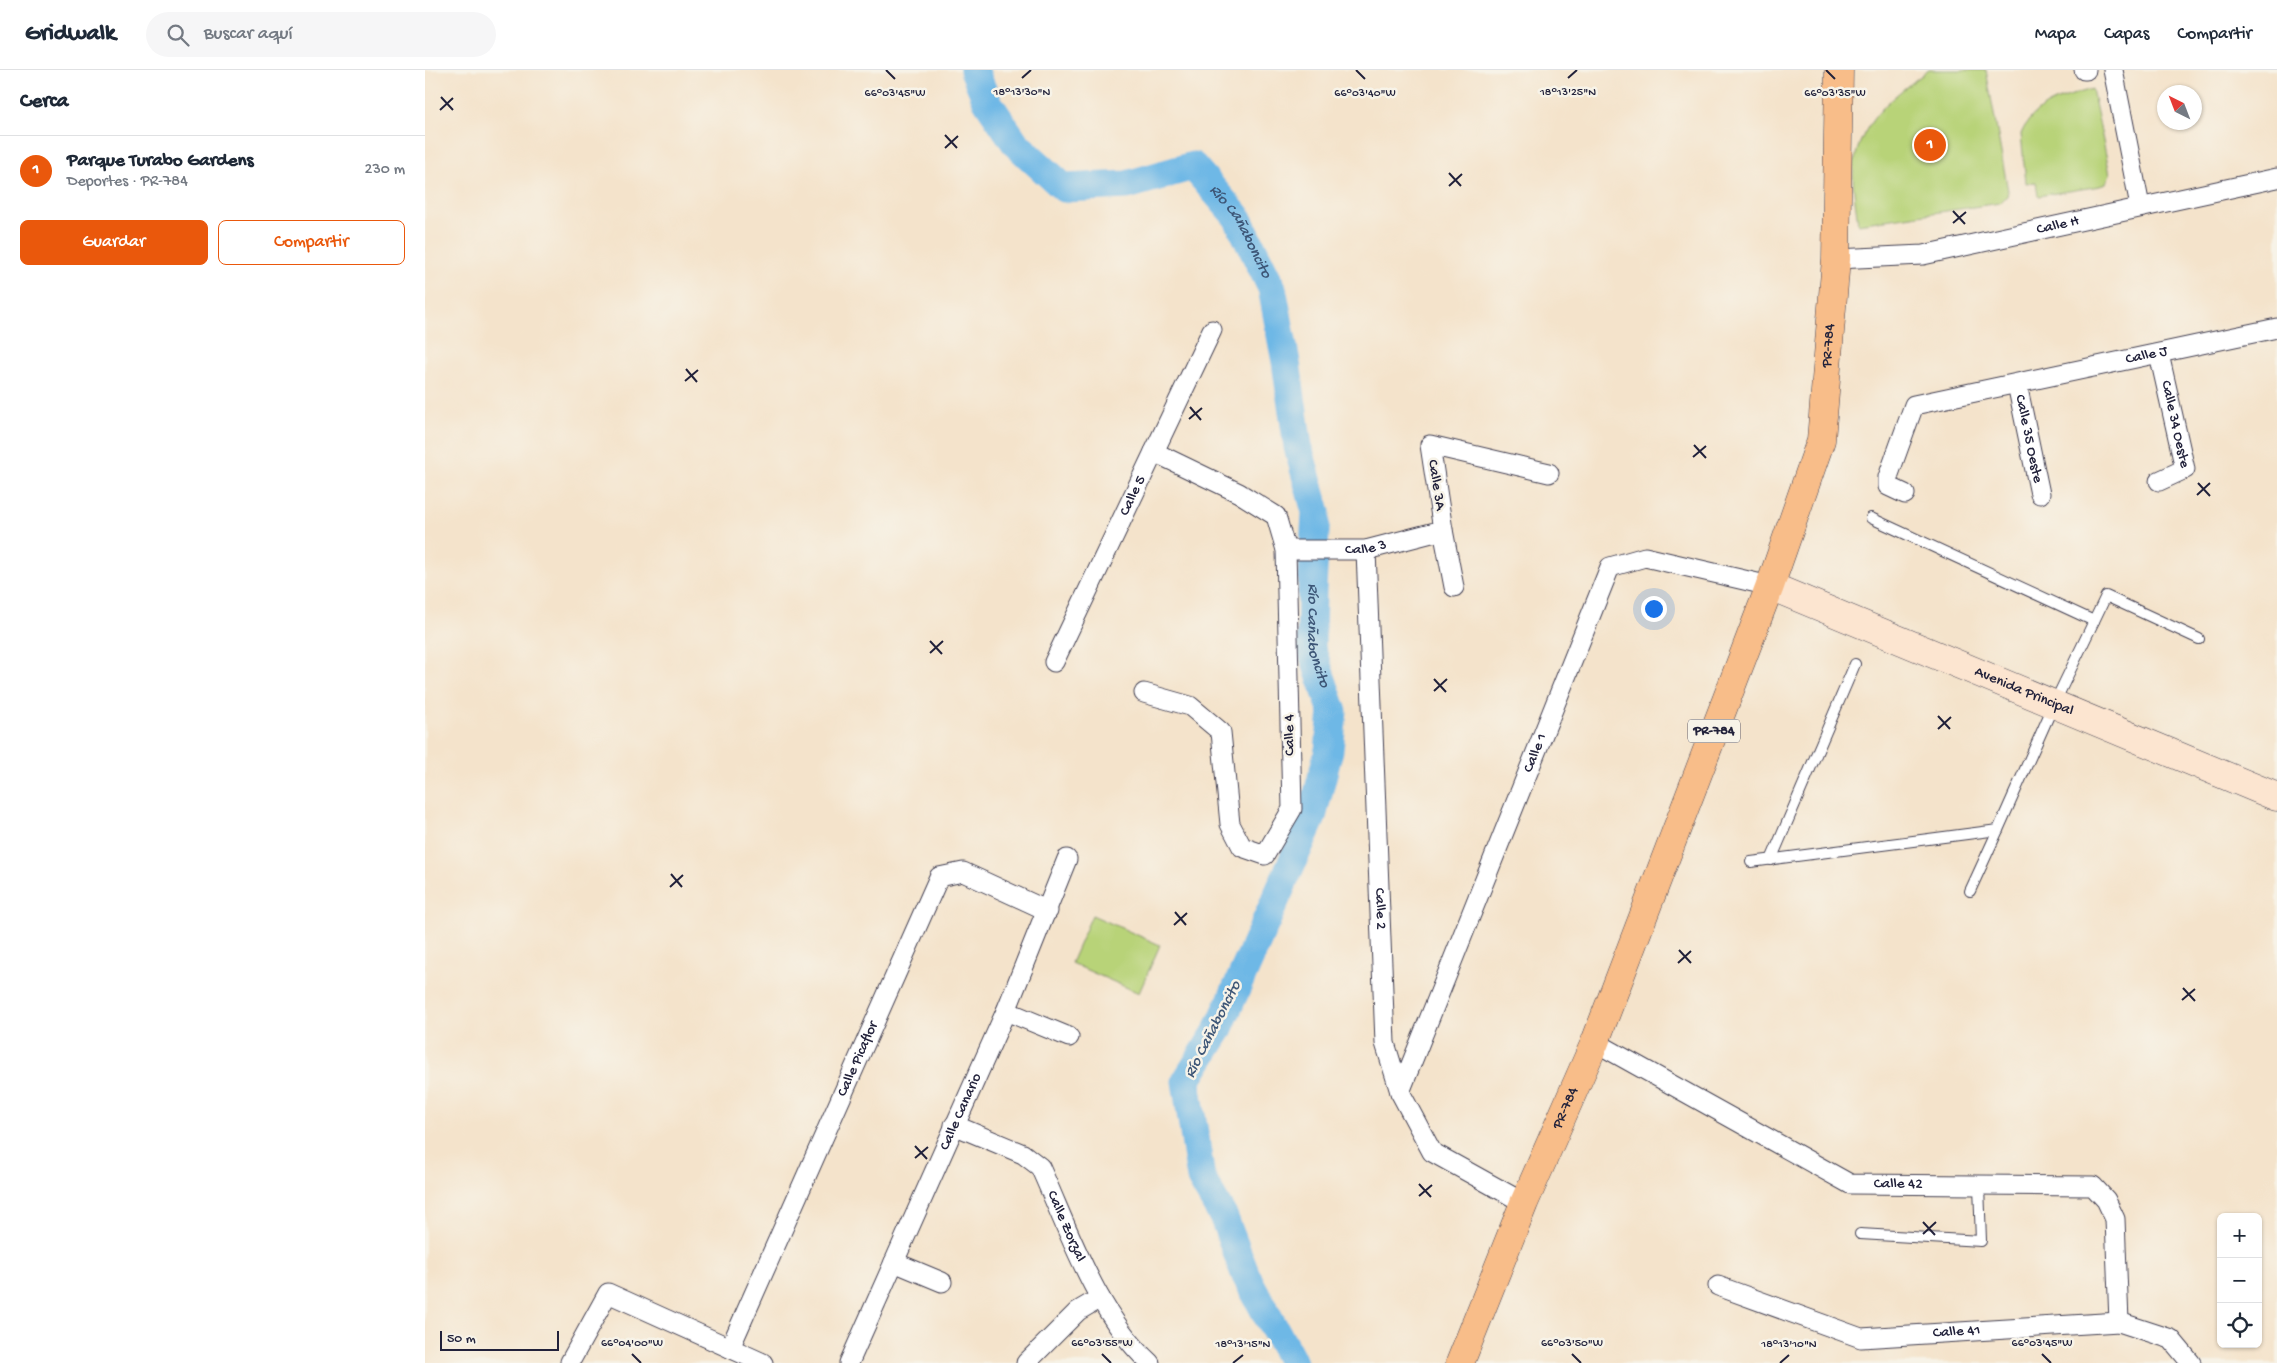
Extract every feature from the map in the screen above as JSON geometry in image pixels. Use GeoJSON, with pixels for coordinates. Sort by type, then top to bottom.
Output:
{"type":"FeatureCollection","features":[{"type":"Feature","properties":{"kind":"main road","name":"PR-784"},"geometry":{"type":"LineString","coordinates":[[1460,1363],[1524,1203],[1595,1042],[1770,586],[1821,440],[1836,259],[1839,70]]}},
{"type":"Feature","properties":{"kind":"street"},"geometry":{"type":"LineString","coordinates":[[2113,70],[2140,206]]}},
{"type":"Feature","properties":{"kind":"street","name":"Calle H"},"geometry":{"type":"LineString","coordinates":[[1836,259],[1923,255],[2140,206],[2277,178]]}},
{"type":"Feature","properties":{"kind":"street","name":"Calle J"},"geometry":{"type":"LineString","coordinates":[[1905,494],[1889,486],[1888,477],[1914,405],[2277,328]]}},
{"type":"Feature","properties":{"kind":"street","name":"Calle 5"},"geometry":{"type":"LineString","coordinates":[[1054,662],[1212,330]]}},
{"type":"Feature","properties":{"kind":"street","name":"Calle 34 Oeste"},"geometry":{"type":"LineString","coordinates":[[2159,354],[2185,469],[2159,481]]}},
{"type":"Feature","properties":{"kind":"street","name":"Calle 35 Oeste"},"geometry":{"type":"LineString","coordinates":[[2017,384],[2041,494]]}},
{"type":"Feature","properties":{"kind":"street","name":"Calle 3A"},"geometry":{"type":"LineString","coordinates":[[1454,587],[1430,445],[1549,473]]}},
{"type":"Feature","properties":{"kind":"street","name":"Calle 4"},"geometry":{"type":"LineString","coordinates":[[1144,693],[1190,706],[1221,732],[1230,824],[1242,847],[1265,855],[1292,809],[1295,550],[1276,516],[1239,493],[1155,452]]}},
{"type":"Feature","properties":{"kind":"street","name":"Calle 3"},"geometry":{"type":"LineString","coordinates":[[1295,550],[1366,550],[1443,530]]}},
{"type":"Feature","properties":{"kind":"street","name":"Calle 2"},"geometry":{"type":"LineString","coordinates":[[1366,550],[1385,1042],[1400,1092],[1432,1152],[1524,1203]]}},
{"type":"Feature","properties":{"kind":"street","name":"Calle 1"},"geometry":{"type":"LineString","coordinates":[[1400,1092],[1610,567],[1645,557],[1770,586]]}},
{"type":"Feature","properties":{"kind":"street","name":"Avenida Principal"},"geometry":{"type":"LineString","coordinates":[[1770,586],[2277,797]]}},
{"type":"Feature","properties":{"kind":"street","name":"Calle Canario"},"geometry":{"type":"LineString","coordinates":[[849,1363],[1006,1010],[1048,911],[1067,859]]}},
{"type":"Feature","properties":{"kind":"street","name":"Calle Picaflor"},"geometry":{"type":"LineString","coordinates":[[730,1348],[939,877],[963,872],[1048,911]]}},
{"type":"Feature","properties":{"kind":"street"},"geometry":{"type":"LineString","coordinates":[[1006,1010],[1069,1037]]}},
{"type":"Feature","properties":{"kind":"street","name":"Calle 42"},"geometry":{"type":"LineString","coordinates":[[1595,1042],[1850,1184],[2093,1186],[2106,1200],[2115,1219],[2119,1322]]}},
{"type":"Feature","properties":{"kind":"street","name":"Calle Zorzal"},"geometry":{"type":"LineString","coordinates":[[955,1125],[1023,1154],[1040,1167],[1100,1298],[1138,1352],[1150,1363]]}},
{"type":"Feature","properties":{"kind":"street"},"geometry":{"type":"LineString","coordinates":[[894,1262],[942,1282]]}},
{"type":"Feature","properties":{"kind":"street","name":"Calle 41"},"geometry":{"type":"LineString","coordinates":[[1718,1286],[1861,1338],[2119,1322],[2171,1339],[2191,1363]]}},
{"type":"Feature","properties":{"kind":"street"},"geometry":{"type":"LineString","coordinates":[[570,1363],[607,1293],[763,1363]]}},
{"type":"Feature","properties":{"kind":"street"},"geometry":{"type":"LineString","coordinates":[[1026,1363],[1078,1311],[1100,1298]]}},
{"type":"Feature","properties":{"kind":"lane"},"geometry":{"type":"LineString","coordinates":[[1871,518],[2094,621]]}},
{"type":"Feature","properties":{"kind":"lane"},"geometry":{"type":"LineString","coordinates":[[1970,891],[2054,704],[2106,596],[2199,640]]}},
{"type":"Feature","properties":{"kind":"lane"},"geometry":{"type":"LineString","coordinates":[[1771,860],[1855,664]]}},
{"type":"Feature","properties":{"kind":"lane"},"geometry":{"type":"LineString","coordinates":[[1751,862],[1998,830]]}},
{"type":"Feature","properties":{"kind":"lane"},"geometry":{"type":"LineString","coordinates":[[1860,1234],[1981,1241],[1979,1185]]}},
{"type":"Feature","properties":{"kind":"green space"},"geometry":{"type":"Polygon","coordinates":[[[1929,70],[1986,70],[2008,191],[2007,196],[2000,203],[1858,224],[1853,175],[1859,144],[1874,118],[1883,107],[1929,70]]]}},
{"type":"Feature","properties":{"kind":"green space"},"geometry":{"type":"Polygon","coordinates":[[[2092,89],[2110,174],[2106,183],[2100,186],[2038,196],[2036,182],[2026,183],[2021,134],[2034,115],[2051,103],[2092,89]]]}},
{"type":"Feature","properties":{"kind":"green space"},"geometry":{"type":"Polygon","coordinates":[[[1092,915],[1160,945],[1139,993],[1071,963],[1092,915]]]}},
{"type":"Feature","properties":{"kind":"waterway","name":"Río Cañaboncito"},"geometry":{"type":"LineString","coordinates":[[974,70],[987,101],[1016,144],[1064,188],[1127,185],[1193,166],[1237,217],[1272,288],[1286,362],[1298,447],[1316,512],[1311,648],[1333,712],[1329,750],[1312,817],[1218,1030],[1186,1081],[1201,1178],[1224,1218],[1246,1276],[1293,1363]]}},
{"type":"Feature","properties":{"kind":"place","name":"Parque Turabo Gardens"},"geometry":{"type":"Point","coordinates":[1930,145]}}]}
